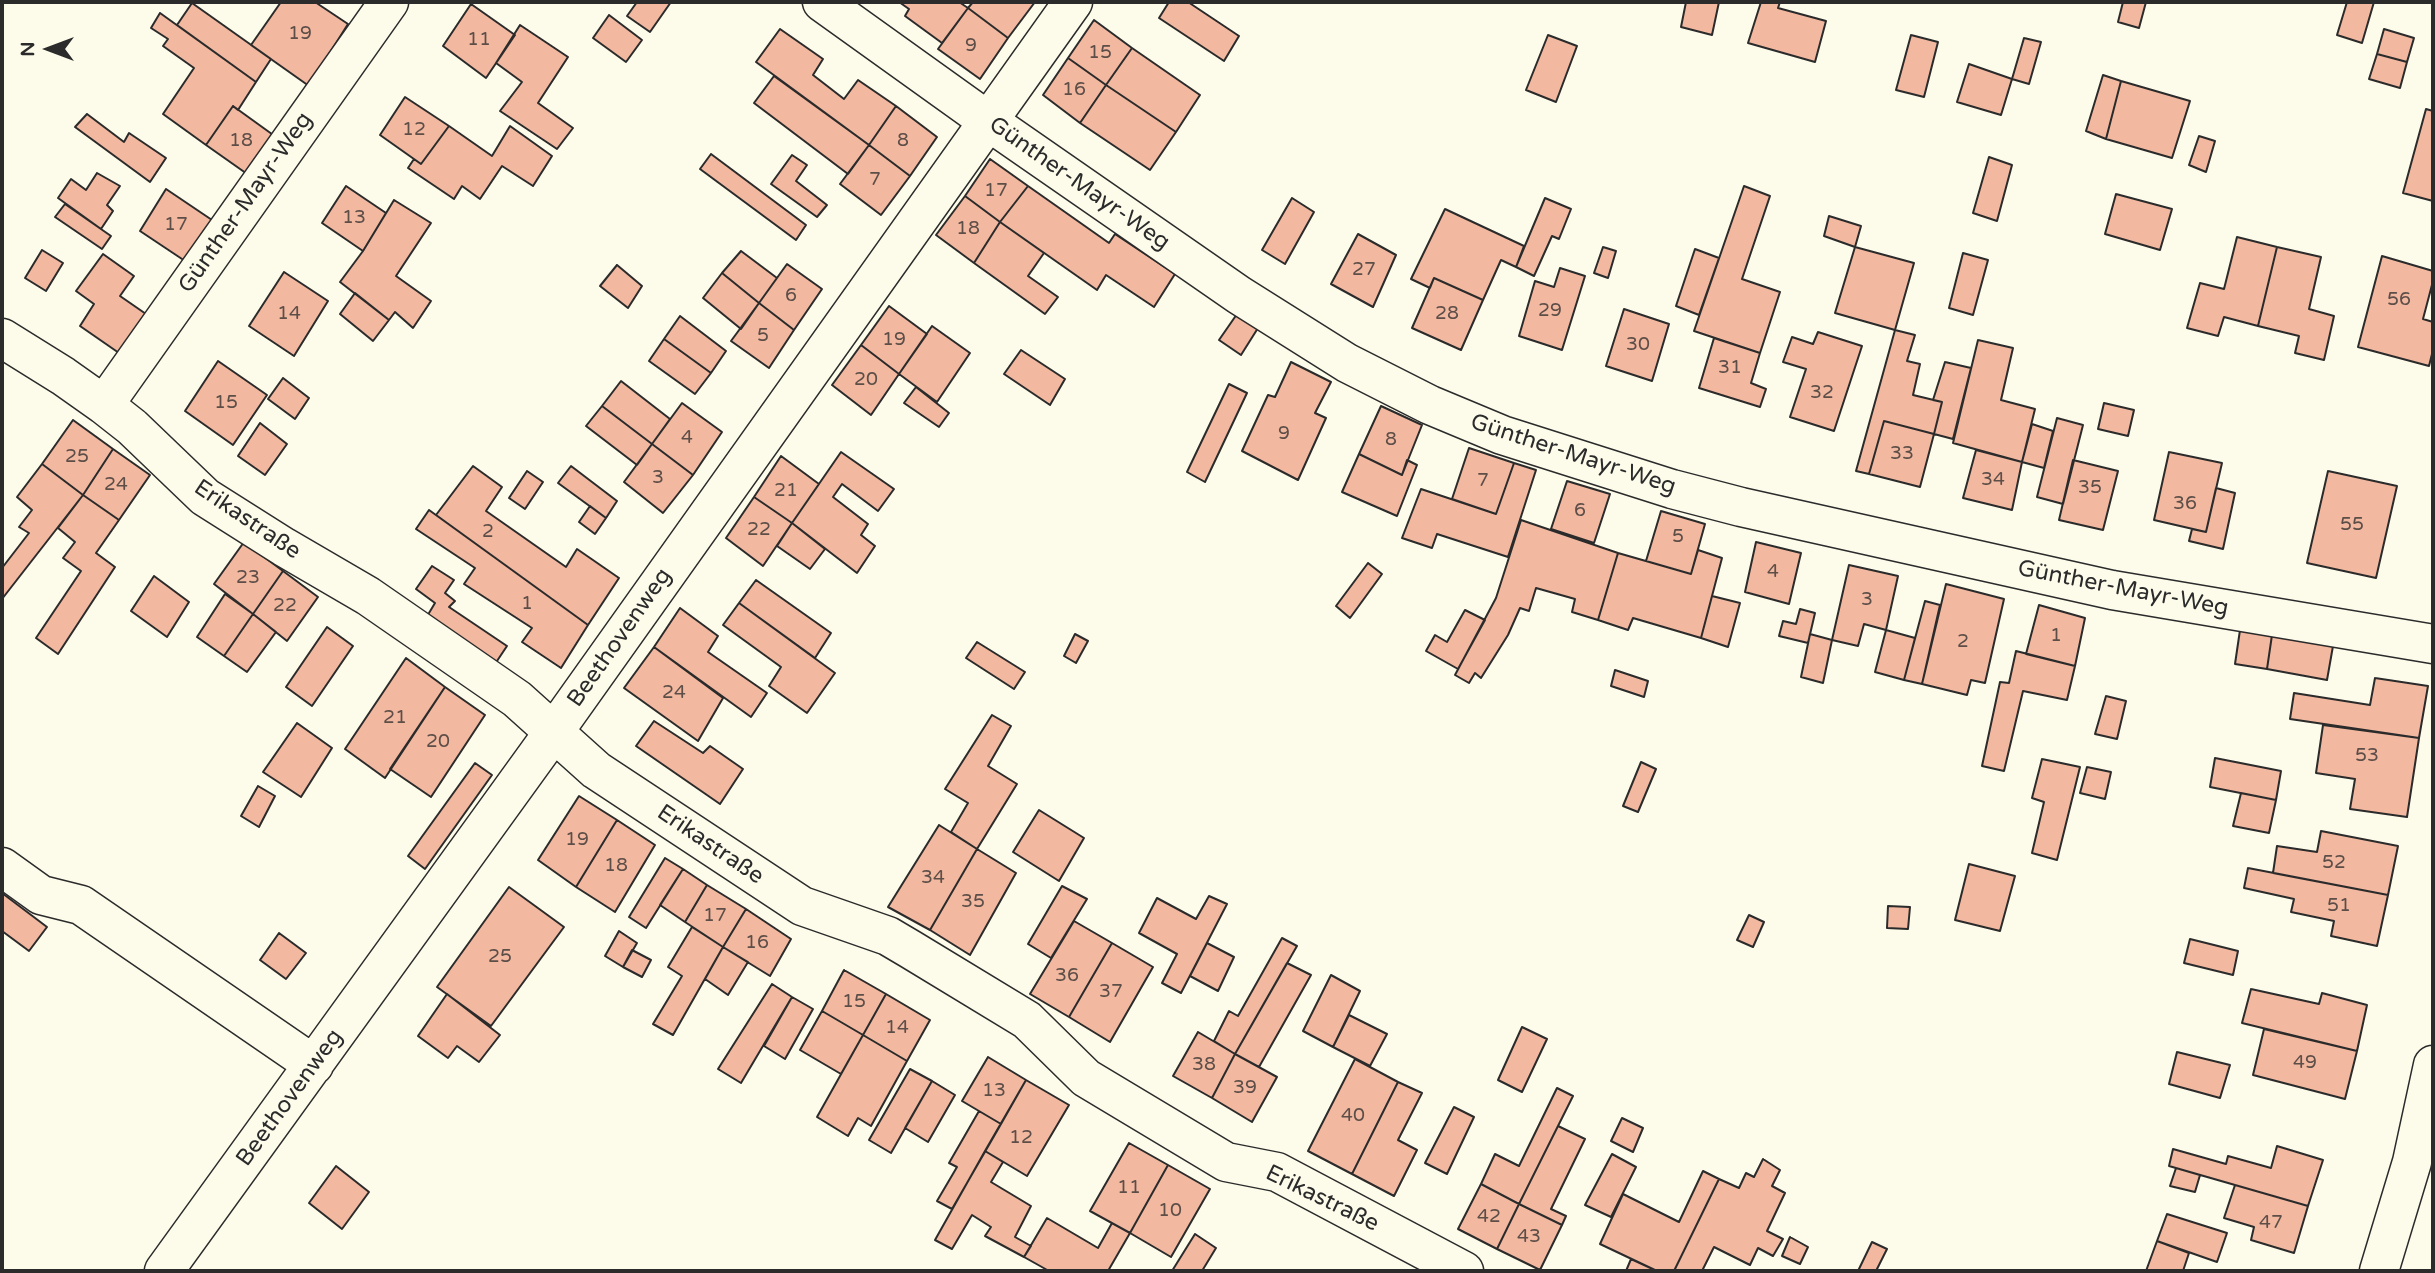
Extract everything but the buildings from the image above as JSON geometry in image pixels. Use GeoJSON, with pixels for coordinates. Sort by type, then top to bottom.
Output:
{"type":"FeatureCollection","features":[{"type":"Feature","properties":{"kind":"street","name":"Günther-Mayr-Weg"},"geometry":{"type":"LineString","coordinates":[[104,405],[389,2]]}},
{"type":"Feature","properties":{"kind":"street","name":"Günther-Mayr-Weg"},"geometry":{"type":"LineString","coordinates":[[822,2],[1239,295],[1347,363],[1430,405],[1502,435],[1672,489],[1794,519],[2112,590],[2433,644]]}},
{"type":"Feature","properties":{"kind":"street","name":"Beethovenweg"},"geometry":{"type":"LineString","coordinates":[[164,1271],[553,733],[1073,2]]}},
{"type":"Feature","properties":{"kind":"street","name":"Erikastraße"},"geometry":{"type":"LineString","coordinates":[[2,338],[104,405],[132,427],[205,497],[368,596],[517,699],[596,770],[802,906],[888,936],[910,949],[1027,1020],[1086,1078],[1226,1161],[1277,1172],[1464,1271]]}},
{"type":"Feature","properties":{"kind":"street"},"geometry":{"type":"LineString","coordinates":[[2,867],[41,895],[81,905],[314,1065]]}},
{"type":"Feature","properties":{"kind":"street"},"geometry":{"type":"LineString","coordinates":[[2379,1271],[2412,1161],[2433,1065]]}}]}
